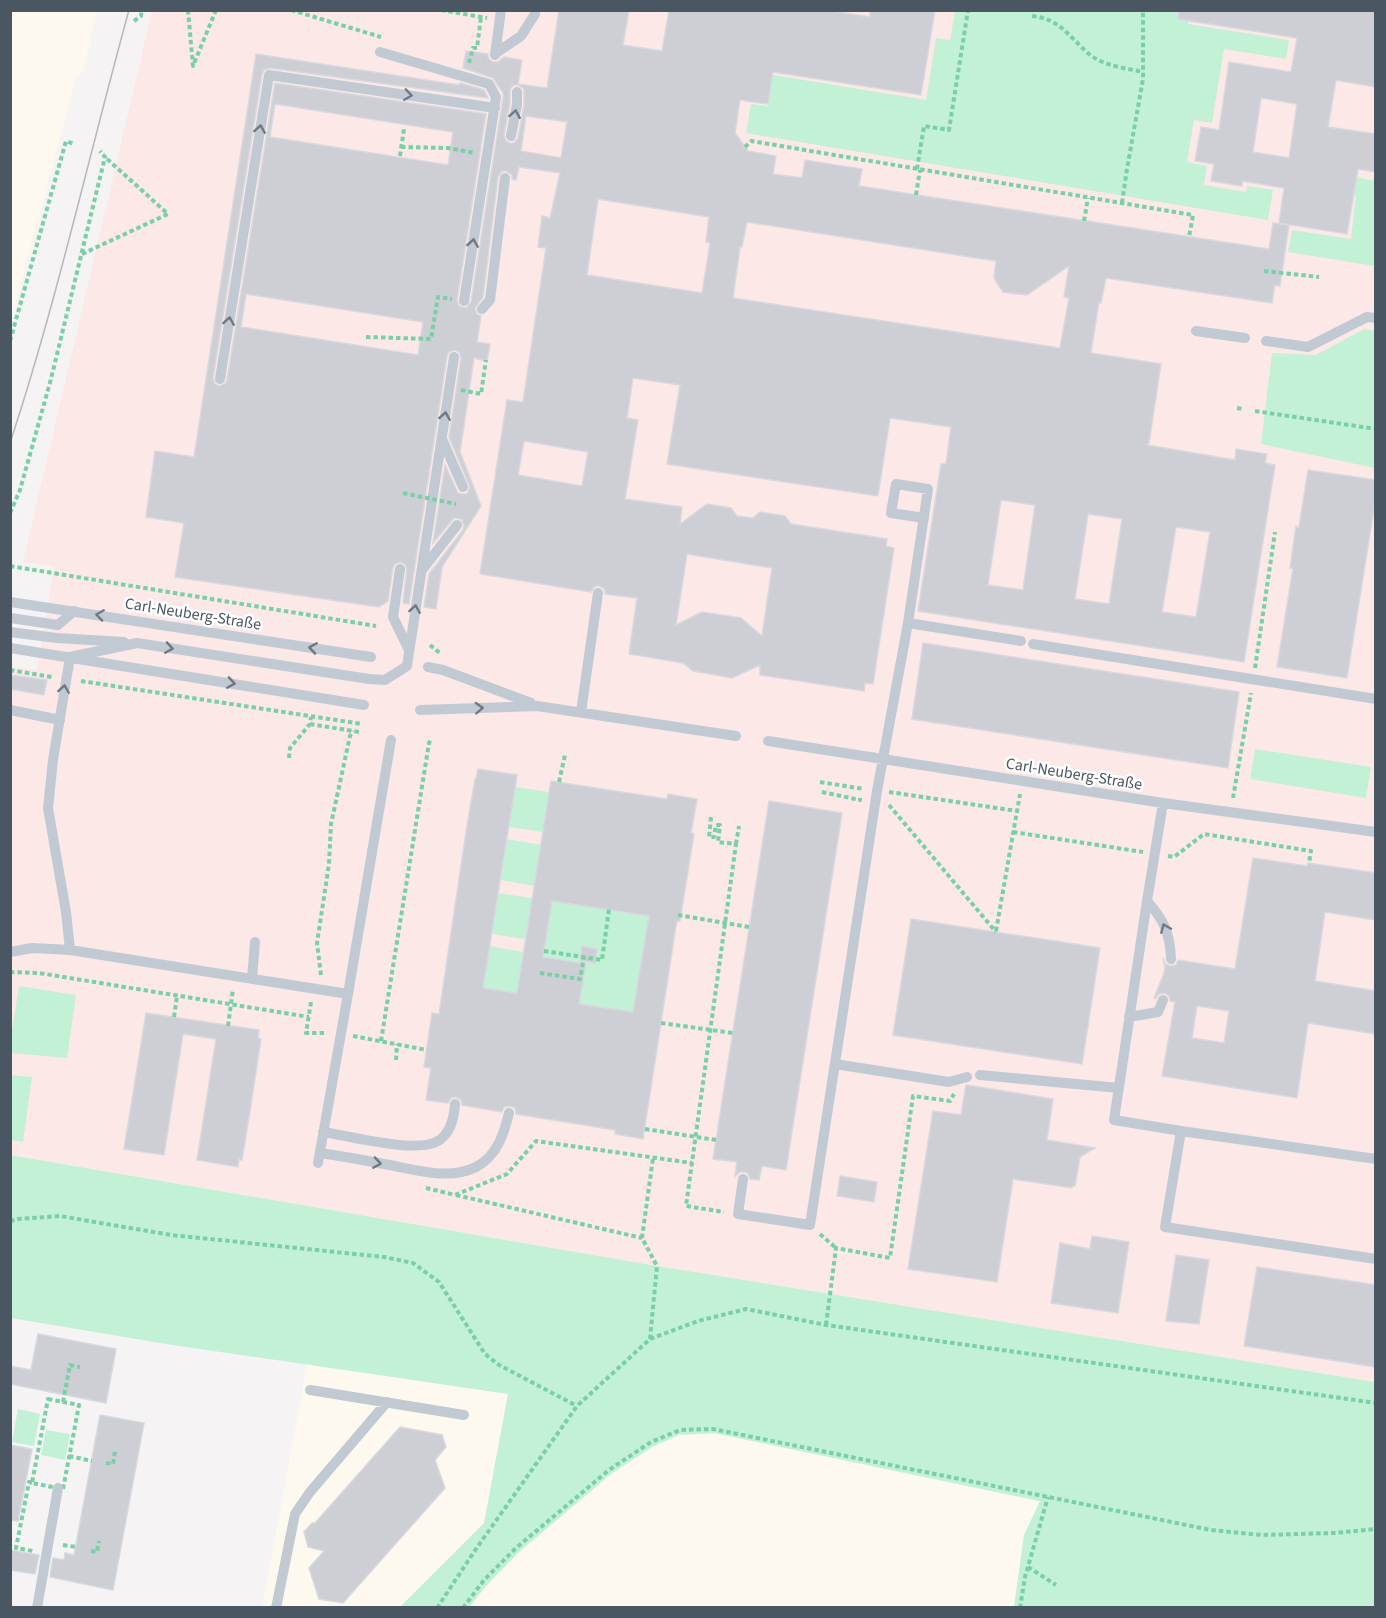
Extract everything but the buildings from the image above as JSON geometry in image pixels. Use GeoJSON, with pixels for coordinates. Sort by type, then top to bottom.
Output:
{"type":"FeatureCollection","features":[{"type":"Feature","properties":{"kind":"lane"},"geometry":{"type":"LineString","coordinates":[[501,15],[495,54],[521,36],[535,10]]}},
{"type":"Feature","properties":{"kind":"lane"},"geometry":{"type":"LineString","coordinates":[[380,52],[489,84],[496,97],[464,300]]}},
{"type":"Feature","properties":{"kind":"lane"},"geometry":{"type":"LineString","coordinates":[[220,379],[269,75],[495,108]]}},
{"type":"Feature","properties":{"kind":"lane"},"geometry":{"type":"LineString","coordinates":[[511,136],[517,92]]}},
{"type":"Feature","properties":{"kind":"lane"},"geometry":{"type":"LineString","coordinates":[[482,309],[490,300],[505,178]]}},
{"type":"Feature","properties":{"kind":"lane"},"geometry":{"type":"LineString","coordinates":[[1266,341],[1308,347],[1367,317],[1376,318]]}},
{"type":"Feature","properties":{"kind":"lane"},"geometry":{"type":"LineString","coordinates":[[1196,331],[1245,338]]}},
{"type":"Feature","properties":{"kind":"lane"},"geometry":{"type":"LineString","coordinates":[[10,632],[57,638],[137,643],[369,680],[386,680],[407,666],[454,357]]}},
{"type":"Feature","properties":{"kind":"lane"},"geometry":{"type":"LineString","coordinates":[[442,439],[463,487]]}},
{"type":"Feature","properties":{"kind":"lane"},"geometry":{"type":"LineString","coordinates":[[743,1179],[738,1214],[810,1225],[882,759],[908,623],[924,518]]}},
{"type":"Feature","properties":{"kind":"lane"},"geometry":{"type":"LineString","coordinates":[[422,570],[457,525]]}},
{"type":"Feature","properties":{"kind":"lane"},"geometry":{"type":"LineString","coordinates":[[400,569],[393,616],[409,651]]}},
{"type":"Feature","properties":{"kind":"lane"},"geometry":{"type":"LineString","coordinates":[[581,712],[598,593]]}},
{"type":"Feature","properties":{"kind":"lane","name":"Carl-Neuberg-Straße"},"geometry":{"type":"LineString","coordinates":[[10,602],[371,657]]}},
{"type":"Feature","properties":{"kind":"lane"},"geometry":{"type":"LineString","coordinates":[[10,618],[58,625],[74,611]]}},
{"type":"Feature","properties":{"kind":"lane"},"geometry":{"type":"LineString","coordinates":[[908,623],[1021,641]]}},
{"type":"Feature","properties":{"kind":"lane"},"geometry":{"type":"LineString","coordinates":[[70,657],[137,643]]}},
{"type":"Feature","properties":{"kind":"lane"},"geometry":{"type":"LineString","coordinates":[[1033,644],[1376,699]]}},
{"type":"Feature","properties":{"kind":"lane"},"geometry":{"type":"LineString","coordinates":[[10,648],[364,705]]}},
{"type":"Feature","properties":{"kind":"lane"},"geometry":{"type":"LineString","coordinates":[[70,657],[53,760],[48,808],[66,912],[70,950]]}},
{"type":"Feature","properties":{"kind":"lane"},"geometry":{"type":"LineString","coordinates":[[428,668],[443,670],[537,706]]}},
{"type":"Feature","properties":{"kind":"lane"},"geometry":{"type":"LineString","coordinates":[[420,710],[537,706],[736,736]]}},
{"type":"Feature","properties":{"kind":"lane"},"geometry":{"type":"LineString","coordinates":[[10,710],[60,720]]}},
{"type":"Feature","properties":{"kind":"lane"},"geometry":{"type":"LineString","coordinates":[[391,740],[319,1158],[435,1173],[457,1172],[477,1167],[491,1155],[499,1144],[509,1113]]}},
{"type":"Feature","properties":{"kind":"lane","name":"Carl-Neuberg-Straße"},"geometry":{"type":"LineString","coordinates":[[768,741],[1163,803],[1376,832]]}},
{"type":"Feature","properties":{"kind":"lane"},"geometry":{"type":"LineString","coordinates":[[1163,803],[1114,1120],[1376,1159]]}},
{"type":"Feature","properties":{"kind":"lane"},"geometry":{"type":"LineString","coordinates":[[1147,901],[1166,927],[1172,959]]}},
{"type":"Feature","properties":{"kind":"lane"},"geometry":{"type":"LineString","coordinates":[[252,979],[255,942]]}},
{"type":"Feature","properties":{"kind":"lane"},"geometry":{"type":"LineString","coordinates":[[10,952],[32,948],[70,950],[348,994]]}},
{"type":"Feature","properties":{"kind":"lane"},"geometry":{"type":"LineString","coordinates":[[1130,1017],[1158,1012],[1163,1000]]}},
{"type":"Feature","properties":{"kind":"lane"},"geometry":{"type":"LineString","coordinates":[[835,1064],[949,1082],[967,1077]]}},
{"type":"Feature","properties":{"kind":"lane"},"geometry":{"type":"LineString","coordinates":[[980,1075],[1119,1088]]}},
{"type":"Feature","properties":{"kind":"lane"},"geometry":{"type":"LineString","coordinates":[[323,1132],[412,1146],[427,1146],[440,1140],[448,1131],[454,1116],[455,1104]]}},
{"type":"Feature","properties":{"kind":"lane"},"geometry":{"type":"LineString","coordinates":[[1181,1131],[1166,1227],[1376,1260]]}},
{"type":"Feature","properties":{"kind":"lane"},"geometry":{"type":"LineString","coordinates":[[310,1390],[464,1415]]}},
{"type":"Feature","properties":{"kind":"lane"},"geometry":{"type":"LineString","coordinates":[[276,1608],[295,1514],[310,1492],[387,1402]]}},
{"type":"Feature","properties":{"kind":"lane"},"geometry":{"type":"LineString","coordinates":[[36,1608],[58,1488]]}},
{"type":"Feature","properties":{"kind":"path"},"geometry":{"type":"LineString","coordinates":[[134,21],[141,16],[142,10]]}},
{"type":"Feature","properties":{"kind":"path"},"geometry":{"type":"LineString","coordinates":[[188,10],[193,66],[216,10]]}},
{"type":"Feature","properties":{"kind":"path"},"geometry":{"type":"LineString","coordinates":[[291,10],[381,37]]}},
{"type":"Feature","properties":{"kind":"path"},"geometry":{"type":"LineString","coordinates":[[441,10],[481,17],[501,15]]}},
{"type":"Feature","properties":{"kind":"path"},"geometry":{"type":"LineString","coordinates":[[916,195],[924,126],[949,130],[968,10]]}},
{"type":"Feature","properties":{"kind":"path"},"geometry":{"type":"LineString","coordinates":[[1122,203],[1143,80],[1143,10]]}},
{"type":"Feature","properties":{"kind":"path"},"geometry":{"type":"LineString","coordinates":[[1032,16],[1044,17],[1053,21],[1101,61],[1143,72]]}},
{"type":"Feature","properties":{"kind":"path"},"geometry":{"type":"LineString","coordinates":[[469,63],[472,48],[477,48],[481,17]]}},
{"type":"Feature","properties":{"kind":"path"},"geometry":{"type":"LineString","coordinates":[[400,156],[404,129]]}},
{"type":"Feature","properties":{"kind":"path"},"geometry":{"type":"LineString","coordinates":[[10,341],[66,141],[74,144]]}},
{"type":"Feature","properties":{"kind":"path"},"geometry":{"type":"LineString","coordinates":[[745,147],[751,141],[1193,215],[1189,237]]}},
{"type":"Feature","properties":{"kind":"path"},"geometry":{"type":"LineString","coordinates":[[401,147],[448,148]]}},
{"type":"Feature","properties":{"kind":"path"},"geometry":{"type":"LineString","coordinates":[[81,254],[168,214],[100,151]]}},
{"type":"Feature","properties":{"kind":"path"},"geometry":{"type":"LineString","coordinates":[[10,513],[20,490],[51,379],[105,158]]}},
{"type":"Feature","properties":{"kind":"path"},"geometry":{"type":"LineString","coordinates":[[1084,221],[1088,198]]}},
{"type":"Feature","properties":{"kind":"path"},"geometry":{"type":"LineString","coordinates":[[1264,271],[1319,277]]}},
{"type":"Feature","properties":{"kind":"path"},"geometry":{"type":"LineString","coordinates":[[366,336],[431,339],[438,297],[464,300]]}},
{"type":"Feature","properties":{"kind":"path"},"geometry":{"type":"LineString","coordinates":[[481,394],[486,360]]}},
{"type":"Feature","properties":{"kind":"path"},"geometry":{"type":"LineString","coordinates":[[1255,411],[1376,429]]}},
{"type":"Feature","properties":{"kind":"path"},"geometry":{"type":"LineString","coordinates":[[403,493],[456,504]]}},
{"type":"Feature","properties":{"kind":"path"},"geometry":{"type":"LineString","coordinates":[[1214,835],[1214,828],[1232,800],[1275,532]]}},
{"type":"Feature","properties":{"kind":"path"},"geometry":{"type":"LineString","coordinates":[[10,566],[376,626]]}},
{"type":"Feature","properties":{"kind":"path"},"geometry":{"type":"LineString","coordinates":[[430,645],[446,658]]}},
{"type":"Feature","properties":{"kind":"path"},"geometry":{"type":"LineString","coordinates":[[10,670],[362,724]]}},
{"type":"Feature","properties":{"kind":"path"},"geometry":{"type":"LineString","coordinates":[[289,758],[290,748],[310,724],[311,717]]}},
{"type":"Feature","properties":{"kind":"path"},"geometry":{"type":"LineString","coordinates":[[310,724],[359,732]]}},
{"type":"Feature","properties":{"kind":"path"},"geometry":{"type":"LineString","coordinates":[[319,990],[321,978],[317,943],[329,864],[331,824],[353,731]]}},
{"type":"Feature","properties":{"kind":"path"},"geometry":{"type":"LineString","coordinates":[[381,1041],[431,740]]}},
{"type":"Feature","properties":{"kind":"path"},"geometry":{"type":"LineString","coordinates":[[559,782],[565,755]]}},
{"type":"Feature","properties":{"kind":"path"},"geometry":{"type":"LineString","coordinates":[[820,782],[1017,811],[996,932],[877,791]]}},
{"type":"Feature","properties":{"kind":"path"},"geometry":{"type":"LineString","coordinates":[[822,792],[860,800],[862,788]]}},
{"type":"Feature","properties":{"kind":"path"},"geometry":{"type":"LineString","coordinates":[[711,817],[709,837],[714,837],[716,825],[720,825],[718,842],[736,844]]}},
{"type":"Feature","properties":{"kind":"path"},"geometry":{"type":"LineString","coordinates":[[738,1214],[686,1206],[739,826]]}},
{"type":"Feature","properties":{"kind":"path"},"geometry":{"type":"LineString","coordinates":[[544,951],[602,960],[609,909]]}},
{"type":"Feature","properties":{"kind":"path"},"geometry":{"type":"LineString","coordinates":[[678,915],[749,927]]}},
{"type":"Feature","properties":{"kind":"path"},"geometry":{"type":"LineString","coordinates":[[540,973],[580,979],[584,957]]}},
{"type":"Feature","properties":{"kind":"path"},"geometry":{"type":"LineString","coordinates":[[10,972],[39,973],[309,1017]]}},
{"type":"Feature","properties":{"kind":"path"},"geometry":{"type":"LineString","coordinates":[[174,1017],[177,996]]}},
{"type":"Feature","properties":{"kind":"path"},"geometry":{"type":"LineString","coordinates":[[311,1002],[306,1032],[341,1034],[427,1050]]}},
{"type":"Feature","properties":{"kind":"path"},"geometry":{"type":"LineString","coordinates":[[228,1026],[231,1005]]}},
{"type":"Feature","properties":{"kind":"path"},"geometry":{"type":"LineString","coordinates":[[661,1023],[732,1033]]}},
{"type":"Feature","properties":{"kind":"path"},"geometry":{"type":"LineString","coordinates":[[396,1060],[398,1044]]}},
{"type":"Feature","properties":{"kind":"path"},"geometry":{"type":"LineString","coordinates":[[810,1225],[836,1248],[890,1258],[913,1096],[950,1101],[967,1077]]}},
{"type":"Feature","properties":{"kind":"path"},"geometry":{"type":"LineString","coordinates":[[645,1129],[716,1140]]}},
{"type":"Feature","properties":{"kind":"path"},"geometry":{"type":"LineString","coordinates":[[455,1195],[507,1174],[536,1141],[692,1163]]}},
{"type":"Feature","properties":{"kind":"path"},"geometry":{"type":"LineString","coordinates":[[650,1339],[657,1266],[642,1238],[653,1158]]}},
{"type":"Feature","properties":{"kind":"path"},"geometry":{"type":"LineString","coordinates":[[421,1187],[642,1238]]}},
{"type":"Feature","properties":{"kind":"path"},"geometry":{"type":"LineString","coordinates":[[10,1221],[60,1216],[171,1235],[384,1257],[413,1263],[439,1282],[485,1354],[499,1365],[577,1406]]}},
{"type":"Feature","properties":{"kind":"path"},"geometry":{"type":"LineString","coordinates":[[826,1325],[836,1248]]}},
{"type":"Feature","properties":{"kind":"path"},"geometry":{"type":"LineString","coordinates":[[437,1608],[577,1406],[650,1339],[698,1321],[746,1309],[826,1325],[1376,1403]]}},
{"type":"Feature","properties":{"kind":"path"},"geometry":{"type":"LineString","coordinates":[[63,1402],[70,1365],[80,1367]]}},
{"type":"Feature","properties":{"kind":"path"},"geometry":{"type":"LineString","coordinates":[[48,1400],[63,1402],[79,1406],[63,1489],[32,1483],[48,1400]]}},
{"type":"Feature","properties":{"kind":"path"},"geometry":{"type":"LineString","coordinates":[[463,1608],[484,1580],[516,1548],[609,1470],[651,1442],[680,1430],[713,1429],[1211,1530],[1262,1535],[1376,1529]]}},
{"type":"Feature","properties":{"kind":"path"},"geometry":{"type":"LineString","coordinates":[[106,1463],[112,1464],[115,1451]]}},
{"type":"Feature","properties":{"kind":"path"},"geometry":{"type":"LineString","coordinates":[[69,1456],[92,1461]]}},
{"type":"Feature","properties":{"kind":"path"},"geometry":{"type":"LineString","coordinates":[[1020,1608],[1028,1567],[1048,1497]]}},
{"type":"Feature","properties":{"kind":"path"},"geometry":{"type":"LineString","coordinates":[[91,1551],[97,1552],[99,1540]]}},
{"type":"Feature","properties":{"kind":"path"},"geometry":{"type":"LineString","coordinates":[[1028,1567],[1056,1585]]}},
{"type":"Feature","properties":{"kind":"shaded area"},"geometry":{"type":"Polygon","coordinates":[[[11,10],[97,11],[83,72],[76,78],[11,321],[11,10]]]}},
{"type":"Feature","properties":{"kind":"shaded area"},"geometry":{"type":"Polygon","coordinates":[[[152,11],[1375,11],[1375,1382],[657,1266],[11,1155],[10,667],[37,670],[54,566],[23,562],[152,11]]]}},
{"type":"Feature","properties":{"kind":"shaded area"},"geometry":{"type":"Polygon","coordinates":[[[307,1364],[508,1394],[484,1523],[400,1607],[262,1608],[307,1364]]]}},
{"type":"Feature","properties":{"kind":"shaded area"},"geometry":{"type":"Polygon","coordinates":[[[714,1433],[1041,1502],[1024,1535],[1014,1607],[469,1608],[487,1585],[519,1552],[611,1474],[652,1447],[679,1435],[714,1433]]]}},
{"type":"Feature","properties":{"kind":"green space"},"geometry":{"type":"Polygon","coordinates":[[[955,11],[1190,11],[1188,24],[1289,40],[1286,59],[1224,49],[1212,123],[1194,120],[1187,162],[1207,166],[1204,185],[1246,192],[1247,186],[1273,190],[1268,220],[746,133],[751,104],[768,106],[773,75],[926,100],[936,38],[950,40],[955,11]]]}},
{"type":"Feature","properties":{"kind":"green space"},"geometry":{"type":"Polygon","coordinates":[[[1333,172],[1375,181],[1375,266],[1288,252],[1292,230],[1351,239],[1356,196],[1333,189],[1333,172]]]}},
{"type":"Feature","properties":{"kind":"green space"},"geometry":{"type":"Polygon","coordinates":[[[1364,329],[1375,331],[1375,468],[1261,444],[1272,353],[1316,355],[1364,329]]]}},
{"type":"Feature","properties":{"kind":"green space"},"geometry":{"type":"Polygon","coordinates":[[[1255,749],[1371,767],[1366,798],[1250,779],[1255,749]]]}},
{"type":"Feature","properties":{"kind":"green space"},"geometry":{"type":"Polygon","coordinates":[[[515,787],[549,792],[543,832],[509,827],[515,787]]]}},
{"type":"Feature","properties":{"kind":"green space"},"geometry":{"type":"Polygon","coordinates":[[[507,839],[541,845],[534,886],[501,880],[507,839]]]}},
{"type":"Feature","properties":{"kind":"green space"},"geometry":{"type":"Polygon","coordinates":[[[498,893],[532,898],[525,939],[492,934],[498,893]]]}},
{"type":"Feature","properties":{"kind":"green space"},"geometry":{"type":"Polygon","coordinates":[[[552,901],[649,916],[633,1012],[537,997],[552,901]]]}},
{"type":"Feature","properties":{"kind":"green space"},"geometry":{"type":"Polygon","coordinates":[[[490,946],[523,952],[517,993],[483,988],[490,946]]]}},
{"type":"Feature","properties":{"kind":"green space"},"geometry":{"type":"Polygon","coordinates":[[[19,986],[76,995],[67,1058],[11,1053],[11,1036],[19,986]]]}},
{"type":"Feature","properties":{"kind":"green space"},"geometry":{"type":"Polygon","coordinates":[[[11,1075],[32,1077],[23,1142],[11,1140],[11,1075]]]}},
{"type":"Feature","properties":{"kind":"green space"},"geometry":{"type":"Polygon","coordinates":[[[10,1155],[657,1266],[1375,1382],[1375,1607],[1014,1607],[1024,1535],[1040,1501],[714,1433],[679,1435],[652,1447],[611,1474],[519,1552],[469,1607],[400,1607],[484,1523],[508,1394],[166,1344],[11,1318],[10,1155]]]}},
{"type":"Feature","properties":{"kind":"green space"},"geometry":{"type":"Polygon","coordinates":[[[18,1409],[40,1414],[34,1446],[12,1442],[18,1409]]]}},
{"type":"Feature","properties":{"kind":"green space"},"geometry":{"type":"Polygon","coordinates":[[[46,1430],[70,1434],[65,1460],[41,1455],[46,1430]]]}},
{"type":"Feature","properties":{"kind":"tram line"},"geometry":{"type":"LineString","coordinates":[[10,443],[58,282],[129,10]]}}]}
